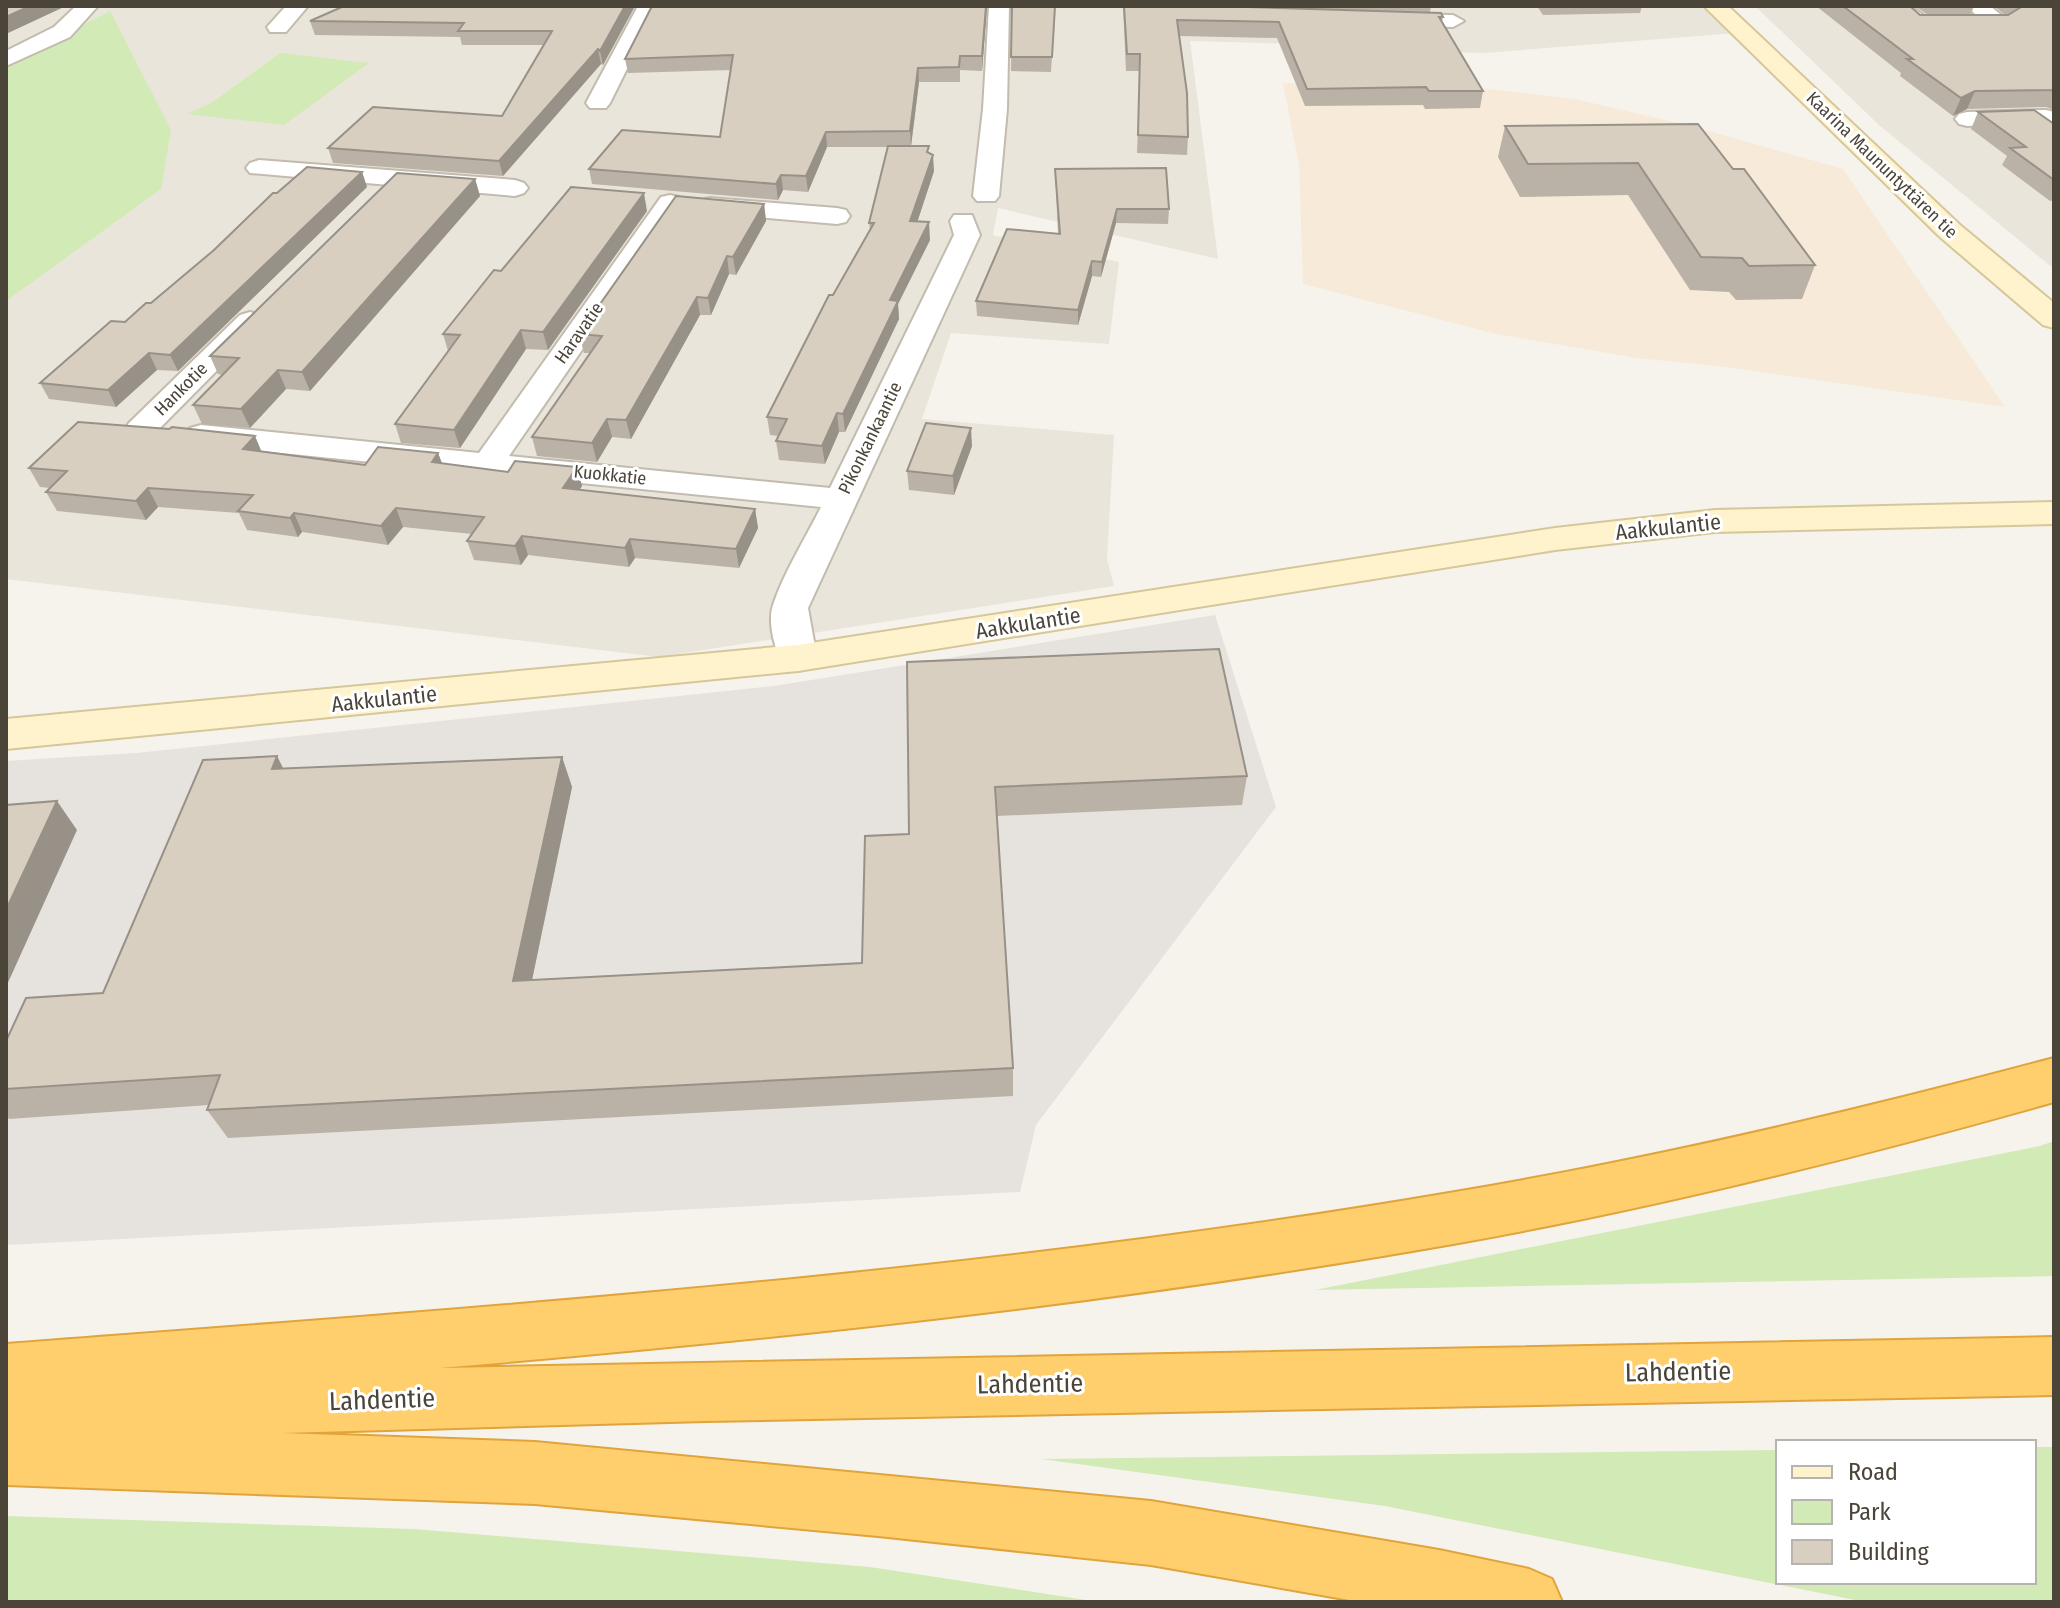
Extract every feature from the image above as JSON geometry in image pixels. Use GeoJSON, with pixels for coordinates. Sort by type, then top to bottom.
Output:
{"type":"FeatureCollection","features":[{"type":"Feature","properties":{"kind":"highway"},"geometry":{"type":"LineString","coordinates":[[6,1374],[706,1315],[928,1293],[1232,1253],[1455,1218],[1638,1182],[1890,1126],[2054,1080]]}},
{"type":"Feature","properties":{"kind":"highway","name":"Lahdentie"},"geometry":{"type":"LineString","coordinates":[[6,1410],[722,1390],[2054,1366]]}},
{"type":"Feature","properties":{"kind":"highway"},"geometry":{"type":"LineString","coordinates":[[6,1454],[535,1473],[878,1504],[1151,1533],[1439,1583],[1529,1602]]}},
{"type":"Feature","properties":{"kind":"street"},"geometry":{"type":"LineString","coordinates":[[6,59],[62,32],[88,6]]}},
{"type":"Feature","properties":{"kind":"street"},"geometry":{"type":"LineString","coordinates":[[278,27],[298,6]]}},
{"type":"Feature","properties":{"kind":"street"},"geometry":{"type":"LineString","coordinates":[[598,103],[648,6]]}},
{"type":"Feature","properties":{"kind":"street"},"geometry":{"type":"LineString","coordinates":[[986,196],[995,109],[999,6]]}},
{"type":"Feature","properties":{"kind":"street","name":"Kaarina Maununtyttären tie"},"geometry":{"type":"LineString","coordinates":[[1715,6],[1950,231],[2054,319]]}},
{"type":"Feature","properties":{"kind":"street"},"geometry":{"type":"LineString","coordinates":[[1898,6],[1922,24],[2000,23],[1977,6]]}},
{"type":"Feature","properties":{"kind":"street"},"geometry":{"type":"LineString","coordinates":[[1362,19],[1453,21]]}},
{"type":"Feature","properties":{"kind":"street"},"geometry":{"type":"LineString","coordinates":[[1967,119],[2051,119]]}},
{"type":"Feature","properties":{"kind":"street"},"geometry":{"type":"LineString","coordinates":[[259,168],[515,188]]}},
{"type":"Feature","properties":{"kind":"street"},"geometry":{"type":"LineString","coordinates":[[371,201],[393,180]]}},
{"type":"Feature","properties":{"kind":"street"},"geometry":{"type":"LineString","coordinates":[[639,200],[837,216]]}},
{"type":"Feature","properties":{"kind":"street","name":"Haravatie"},"geometry":{"type":"LineString","coordinates":[[488,463],[670,203]]}},
{"type":"Feature","properties":{"kind":"street","name":"Pikonkankaantie"},"geometry":{"type":"LineString","coordinates":[[798,658],[790,608],[967,235],[963,221]]}},
{"type":"Feature","properties":{"kind":"street","name":"Hankotie"},"geometry":{"type":"LineString","coordinates":[[140,430],[264,307]]}},
{"type":"Feature","properties":{"kind":"street","name":"Kuokkatie"},"geometry":{"type":"LineString","coordinates":[[140,430],[840,499]]}},
{"type":"Feature","properties":{"kind":"street","name":"Aakkulantie"},"geometry":{"type":"LineString","coordinates":[[6,734],[798,658],[1555,539],[1715,521],[2052,513]]}},
{"type":"Feature","properties":{"kind":"shaded area"},"geometry":{"type":"Polygon","coordinates":[[[6,6],[1720,6],[1748,32],[1484,53],[1401,51],[1400,47],[1190,41],[1218,259],[998,208],[993,235],[1119,262],[1109,344],[951,333],[922,419],[1114,435],[1107,559],[1114,586],[659,657],[6,579],[6,6]]]}},
{"type":"Feature","properties":{"kind":"shaded area"},"geometry":{"type":"Polygon","coordinates":[[[1755,6],[2054,6],[2054,269],[1879,125],[1755,6]]]}},
{"type":"Feature","properties":{"kind":"shaded area"},"geometry":{"type":"Polygon","coordinates":[[[1283,83],[1471,87],[1575,99],[1691,126],[1843,169],[2005,407],[1726,367],[1637,358],[1496,334],[1303,284],[1299,165],[1283,83]]]}},
{"type":"Feature","properties":{"kind":"shaded area"},"geometry":{"type":"Polygon","coordinates":[[[1215,615],[1276,807],[1036,1125],[1020,1192],[6,1245],[6,761],[136,753],[774,686],[1215,615]]]}},
{"type":"Feature","properties":{"kind":"green space"},"geometry":{"type":"Polygon","coordinates":[[[110,11],[171,130],[161,189],[6,301],[6,65],[110,11]]]}},
{"type":"Feature","properties":{"kind":"green space"},"geometry":{"type":"Polygon","coordinates":[[[280,53],[369,63],[284,125],[187,114],[213,102],[280,53]]]}},
{"type":"Feature","properties":{"kind":"green space"},"geometry":{"type":"Polygon","coordinates":[[[2054,1141],[2054,1276],[1315,1290],[2040,1146],[2054,1141]]]}},
{"type":"Feature","properties":{"kind":"green space"},"geometry":{"type":"Polygon","coordinates":[[[2036,1447],[2054,1447],[2054,1602],[1865,1602],[1385,1506],[1041,1459],[1776,1450],[1776,1584],[2036,1584],[2036,1447]]]}},
{"type":"Feature","properties":{"kind":"green space"},"geometry":{"type":"Polygon","coordinates":[[[6,1516],[414,1529],[870,1567],[1099,1602],[6,1602],[6,1516]]]}},
{"type":"Feature","properties":{"kind":"building"},"geometry":{"type":"Polygon","coordinates":[[[6,6],[30,6],[6,17],[6,6]]]}},
{"type":"Feature","properties":{"kind":"building"},"geometry":{"type":"Polygon","coordinates":[[[344,6],[625,6],[600,51],[598,49],[499,161],[328,148],[373,107],[502,116],[552,31],[458,31],[464,23],[310,21],[344,6]]]}},
{"type":"Feature","properties":{"kind":"building"},"geometry":{"type":"Polygon","coordinates":[[[652,6],[986,6],[982,56],[960,56],[959,67],[918,68],[910,131],[826,132],[806,176],[781,175],[776,184],[589,169],[622,130],[720,137],[733,55],[625,59],[652,6]]]}},
{"type":"Feature","properties":{"kind":"building"},"geometry":{"type":"Polygon","coordinates":[[[1012,6],[1055,6],[1052,57],[1011,57],[1012,6]]]}},
{"type":"Feature","properties":{"kind":"building"},"geometry":{"type":"Polygon","coordinates":[[[1124,6],[1441,13],[1443,17],[1439,17],[1483,91],[1429,91],[1426,87],[1307,89],[1279,22],[1177,20],[1187,93],[1188,137],[1138,135],[1140,54],[1127,54],[1124,6]]]}},
{"type":"Feature","properties":{"kind":"building"},"geometry":{"type":"Polygon","coordinates":[[[1843,6],[1910,6],[1920,15],[2008,15],[2020,6],[2054,6],[2054,90],[1975,91],[1961,98],[1907,59],[1913,59],[1843,6]]]}},
{"type":"Feature","properties":{"kind":"building"},"geometry":{"type":"Polygon","coordinates":[[[2034,110],[2054,124],[2054,180],[2010,148],[2026,147],[1978,112],[2034,110]]]}},
{"type":"Feature","properties":{"kind":"building"},"geometry":{"type":"Polygon","coordinates":[[[1698,124],[1733,169],[1744,169],[1815,265],[1749,266],[1742,258],[1701,257],[1638,163],[1528,164],[1505,126],[1698,124]]]}},
{"type":"Feature","properties":{"kind":"building"},"geometry":{"type":"Polygon","coordinates":[[[888,146],[929,146],[927,152],[933,155],[910,221],[929,222],[890,300],[898,301],[843,414],[837,413],[822,446],[776,441],[787,419],[767,417],[829,295],[833,295],[874,223],[869,223],[888,146]]]}},
{"type":"Feature","properties":{"kind":"building"},"geometry":{"type":"Polygon","coordinates":[[[307,167],[362,172],[170,355],[149,353],[108,390],[40,383],[111,321],[125,322],[146,303],[151,303],[214,250],[273,193],[277,193],[307,167]]]}},
{"type":"Feature","properties":{"kind":"building"},"geometry":{"type":"Polygon","coordinates":[[[1166,168],[1169,209],[1117,209],[1102,262],[1092,261],[1078,310],[976,301],[1007,229],[1060,234],[1055,169],[1166,168]]]}},
{"type":"Feature","properties":{"kind":"building"},"geometry":{"type":"Polygon","coordinates":[[[397,173],[475,179],[302,372],[278,370],[241,409],[193,405],[239,358],[210,356],[397,173]]]}},
{"type":"Feature","properties":{"kind":"building"},"geometry":{"type":"Polygon","coordinates":[[[571,187],[644,193],[543,332],[521,330],[454,430],[395,424],[460,335],[443,334],[494,270],[501,271],[571,187]]]}},
{"type":"Feature","properties":{"kind":"building"},"geometry":{"type":"Polygon","coordinates":[[[676,196],[764,204],[733,257],[727,256],[708,298],[697,297],[626,420],[607,419],[592,443],[532,437],[602,336],[579,334],[676,196]]]}},
{"type":"Feature","properties":{"kind":"building"},"geometry":{"type":"Polygon","coordinates":[[[78,422],[172,427],[255,436],[243,449],[365,465],[378,447],[438,453],[432,462],[508,472],[515,461],[577,467],[563,488],[755,509],[736,549],[630,539],[625,548],[522,536],[515,546],[467,541],[484,517],[396,508],[381,526],[294,513],[290,518],[238,511],[253,495],[148,488],[136,501],[46,492],[67,471],[29,468],[78,422]]]}},
{"type":"Feature","properties":{"kind":"building"},"geometry":{"type":"Polygon","coordinates":[[[926,423],[971,428],[953,476],[907,471],[926,423]]]}},
{"type":"Feature","properties":{"kind":"building"},"geometry":{"type":"Polygon","coordinates":[[[1219,649],[1247,776],[995,787],[1013,1068],[207,1110],[220,1075],[6,1089],[6,1041],[26,998],[103,993],[203,760],[277,756],[272,769],[562,757],[513,981],[862,963],[865,836],[909,834],[907,662],[1219,649]]]}},
{"type":"Feature","properties":{"kind":"building"},"geometry":{"type":"Polygon","coordinates":[[[57,801],[6,910],[6,805],[57,801]]]}}]}
